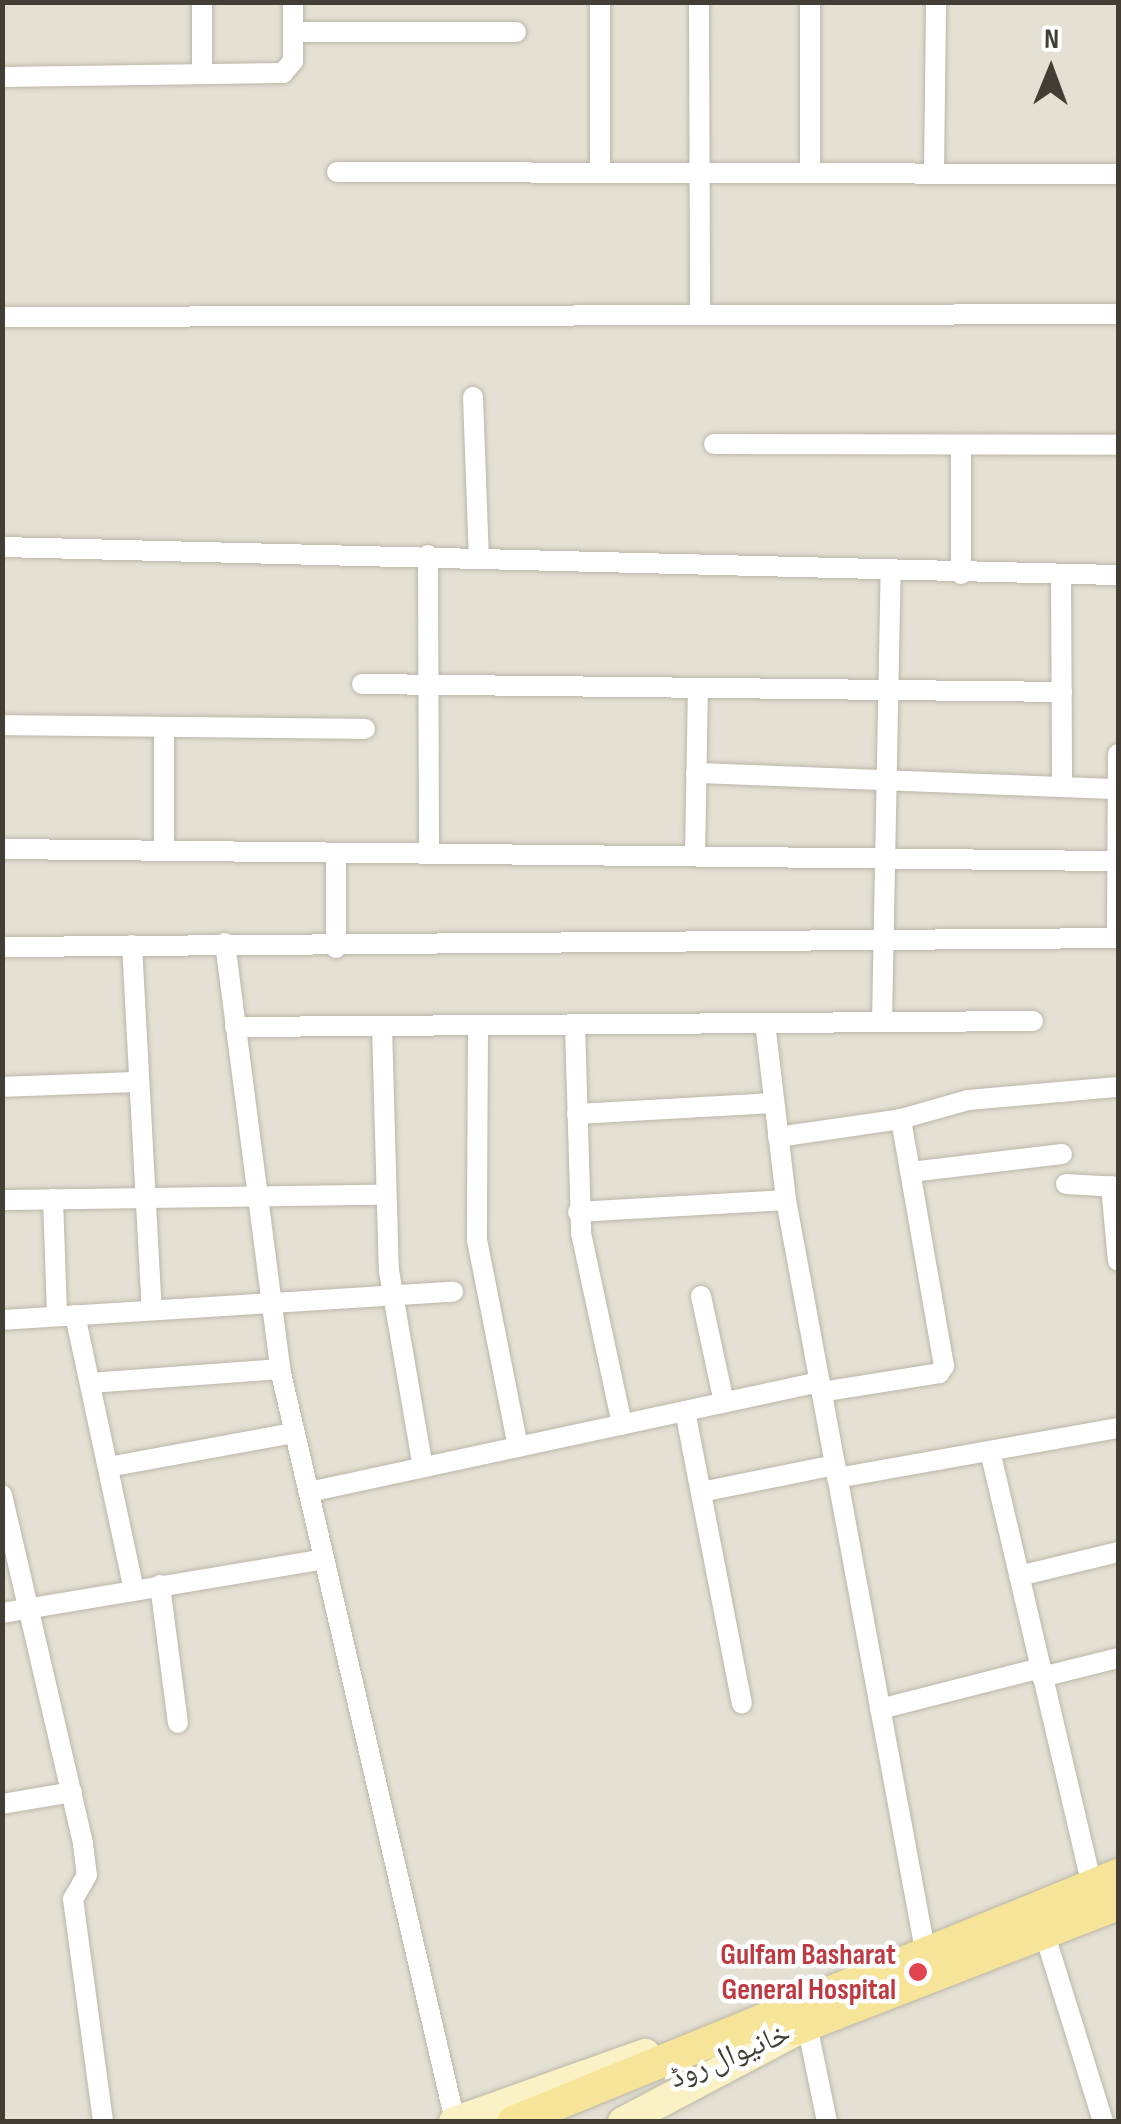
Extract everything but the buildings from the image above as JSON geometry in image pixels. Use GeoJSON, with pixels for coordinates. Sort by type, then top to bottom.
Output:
{"type":"FeatureCollection","features":[{"type":"Feature","properties":{"kind":"main road","name":"خانیوال روڈ"},"geometry":{"type":"LineString","coordinates":[[513,2122],[800,2016],[1044,1932],[1110,1888]]}},
{"type":"Feature","properties":{"kind":"main road","name":"خانیوال روڈ"},"geometry":{"type":"LineString","coordinates":[[565,2122],[800,2016],[925,1950],[1110,1888]]}},
{"type":"Feature","properties":{"kind":"street"},"geometry":{"type":"LineString","coordinates":[[202,2],[202,74]]}},
{"type":"Feature","properties":{"kind":"street"},"geometry":{"type":"LineString","coordinates":[[2,78],[283,73],[293,61],[292,2]]}},
{"type":"Feature","properties":{"kind":"street"},"geometry":{"type":"LineString","coordinates":[[600,2],[600,172]]}},
{"type":"Feature","properties":{"kind":"street"},"geometry":{"type":"LineString","coordinates":[[699,2],[700,312]]}},
{"type":"Feature","properties":{"kind":"street"},"geometry":{"type":"LineString","coordinates":[[810,2],[810,173]]}},
{"type":"Feature","properties":{"kind":"street"},"geometry":{"type":"LineString","coordinates":[[934,174],[936,2]]}},
{"type":"Feature","properties":{"kind":"street"},"geometry":{"type":"LineString","coordinates":[[293,32],[516,32]]}},
{"type":"Feature","properties":{"kind":"street"},"geometry":{"type":"LineString","coordinates":[[337,172],[1118,174]]}},
{"type":"Feature","properties":{"kind":"street"},"geometry":{"type":"LineString","coordinates":[[2,317],[700,312],[1118,314]]}},
{"type":"Feature","properties":{"kind":"street"},"geometry":{"type":"LineString","coordinates":[[473,397],[479,558]]}},
{"type":"Feature","properties":{"kind":"street"},"geometry":{"type":"LineString","coordinates":[[714,444],[1118,446]]}},
{"type":"Feature","properties":{"kind":"street"},"geometry":{"type":"LineString","coordinates":[[961,445],[961,574]]}},
{"type":"Feature","properties":{"kind":"street"},"geometry":{"type":"LineString","coordinates":[[2,546],[1118,576]]}},
{"type":"Feature","properties":{"kind":"street"},"geometry":{"type":"LineString","coordinates":[[428,556],[429,854]]}},
{"type":"Feature","properties":{"kind":"street"},"geometry":{"type":"LineString","coordinates":[[882,1022],[891,572]]}},
{"type":"Feature","properties":{"kind":"street"},"geometry":{"type":"LineString","coordinates":[[1061,575],[1062,786]]}},
{"type":"Feature","properties":{"kind":"street"},"geometry":{"type":"LineString","coordinates":[[362,684],[1062,692]]}},
{"type":"Feature","properties":{"kind":"street"},"geometry":{"type":"LineString","coordinates":[[695,856],[698,688]]}},
{"type":"Feature","properties":{"kind":"street"},"geometry":{"type":"LineString","coordinates":[[2,725],[365,729]]}},
{"type":"Feature","properties":{"kind":"street"},"geometry":{"type":"LineString","coordinates":[[164,728],[164,851]]}},
{"type":"Feature","properties":{"kind":"street"},"geometry":{"type":"LineString","coordinates":[[2,948],[225,943],[336,948],[1118,938],[1118,754]]}},
{"type":"Feature","properties":{"kind":"street"},"geometry":{"type":"LineString","coordinates":[[696,773],[1116,789]]}},
{"type":"Feature","properties":{"kind":"street"},"geometry":{"type":"LineString","coordinates":[[2,849],[1117,860]]}},
{"type":"Feature","properties":{"kind":"street"},"geometry":{"type":"LineString","coordinates":[[336,853],[336,948]]}},
{"type":"Feature","properties":{"kind":"street"},"geometry":{"type":"LineString","coordinates":[[225,943],[267,1301],[280,1368],[454,2121]]}},
{"type":"Feature","properties":{"kind":"street"},"geometry":{"type":"LineString","coordinates":[[132,945],[152,1310]]}},
{"type":"Feature","properties":{"kind":"street"},"geometry":{"type":"LineString","coordinates":[[235,1028],[1033,1021]]}},
{"type":"Feature","properties":{"kind":"street"},"geometry":{"type":"LineString","coordinates":[[765,1023],[786,1200],[925,1950]]}},
{"type":"Feature","properties":{"kind":"street"},"geometry":{"type":"LineString","coordinates":[[575,1024],[578,1212],[622,1424]]}},
{"type":"Feature","properties":{"kind":"street"},"geometry":{"type":"LineString","coordinates":[[382,1026],[383,1195],[393,1299],[423,1467]]}},
{"type":"Feature","properties":{"kind":"street"},"geometry":{"type":"LineString","coordinates":[[478,1026],[477,1240],[518,1447]]}},
{"type":"Feature","properties":{"kind":"street"},"geometry":{"type":"LineString","coordinates":[[2,1087],[139,1082]]}},
{"type":"Feature","properties":{"kind":"street"},"geometry":{"type":"LineString","coordinates":[[778,1136],[900,1119],[968,1100],[1118,1087]]}},
{"type":"Feature","properties":{"kind":"street"},"geometry":{"type":"LineString","coordinates":[[577,1114],[774,1104]]}},
{"type":"Feature","properties":{"kind":"street"},"geometry":{"type":"LineString","coordinates":[[308,1492],[724,1402],[938,1372],[944,1366],[900,1119]]}},
{"type":"Feature","properties":{"kind":"street"},"geometry":{"type":"LineString","coordinates":[[911,1172],[1062,1154]]}},
{"type":"Feature","properties":{"kind":"street"},"geometry":{"type":"LineString","coordinates":[[1066,1184],[1114,1186],[1118,1261]]}},
{"type":"Feature","properties":{"kind":"street"},"geometry":{"type":"LineString","coordinates":[[2,1200],[383,1195]]}},
{"type":"Feature","properties":{"kind":"street"},"geometry":{"type":"LineString","coordinates":[[53,1199],[66,1315],[90,1383],[134,1590]]}},
{"type":"Feature","properties":{"kind":"street"},"geometry":{"type":"LineString","coordinates":[[578,1212],[786,1200]]}},
{"type":"Feature","properties":{"kind":"street"},"geometry":{"type":"LineString","coordinates":[[2,1320],[267,1301],[393,1299],[453,1292]]}},
{"type":"Feature","properties":{"kind":"street"},"geometry":{"type":"LineString","coordinates":[[701,1296],[724,1402]]}},
{"type":"Feature","properties":{"kind":"street"},"geometry":{"type":"LineString","coordinates":[[90,1383],[280,1368]]}},
{"type":"Feature","properties":{"kind":"street"},"geometry":{"type":"LineString","coordinates":[[685,1411],[742,1704]]}},
{"type":"Feature","properties":{"kind":"street"},"geometry":{"type":"LineString","coordinates":[[700,1492],[990,1451],[1118,1428]]}},
{"type":"Feature","properties":{"kind":"street"},"geometry":{"type":"LineString","coordinates":[[108,1467],[294,1434]]}},
{"type":"Feature","properties":{"kind":"street"},"geometry":{"type":"LineString","coordinates":[[990,1451],[1042,1672],[1110,1888]]}},
{"type":"Feature","properties":{"kind":"street"},"geometry":{"type":"LineString","coordinates":[[4,1507],[32,1606],[87,1875],[72,1898],[104,2122]]}},
{"type":"Feature","properties":{"kind":"street"},"geometry":{"type":"LineString","coordinates":[[1019,1576],[1118,1552]]}},
{"type":"Feature","properties":{"kind":"street"},"geometry":{"type":"LineString","coordinates":[[2,1613],[324,1559]]}},
{"type":"Feature","properties":{"kind":"street"},"geometry":{"type":"LineString","coordinates":[[160,1585],[178,1723]]}},
{"type":"Feature","properties":{"kind":"street"},"geometry":{"type":"LineString","coordinates":[[880,1709],[1118,1658]]}},
{"type":"Feature","properties":{"kind":"street"},"geometry":{"type":"LineString","coordinates":[[2,1804],[72,1792]]}},
{"type":"Feature","properties":{"kind":"street"},"geometry":{"type":"LineString","coordinates":[[1044,1932],[1103,2122]]}},
{"type":"Feature","properties":{"kind":"street"},"geometry":{"type":"LineString","coordinates":[[623,2122],[800,2016],[827,2122]]}},
{"type":"Feature","properties":{"kind":"street","name":"خانیوال روڈ"},"geometry":{"type":"LineString","coordinates":[[454,2121],[800,2016]]}},
{"type":"Feature","properties":{"kind":"shaded area"},"geometry":{"type":"Polygon","coordinates":[[[3,3],[1118,3],[1118,2121],[3,2121],[3,3]]]}},
{"type":"Feature","properties":{"kind":"place","name":"Gulfam Basharat General Hospital"},"geometry":{"type":"Point","coordinates":[918,1972]}}]}
